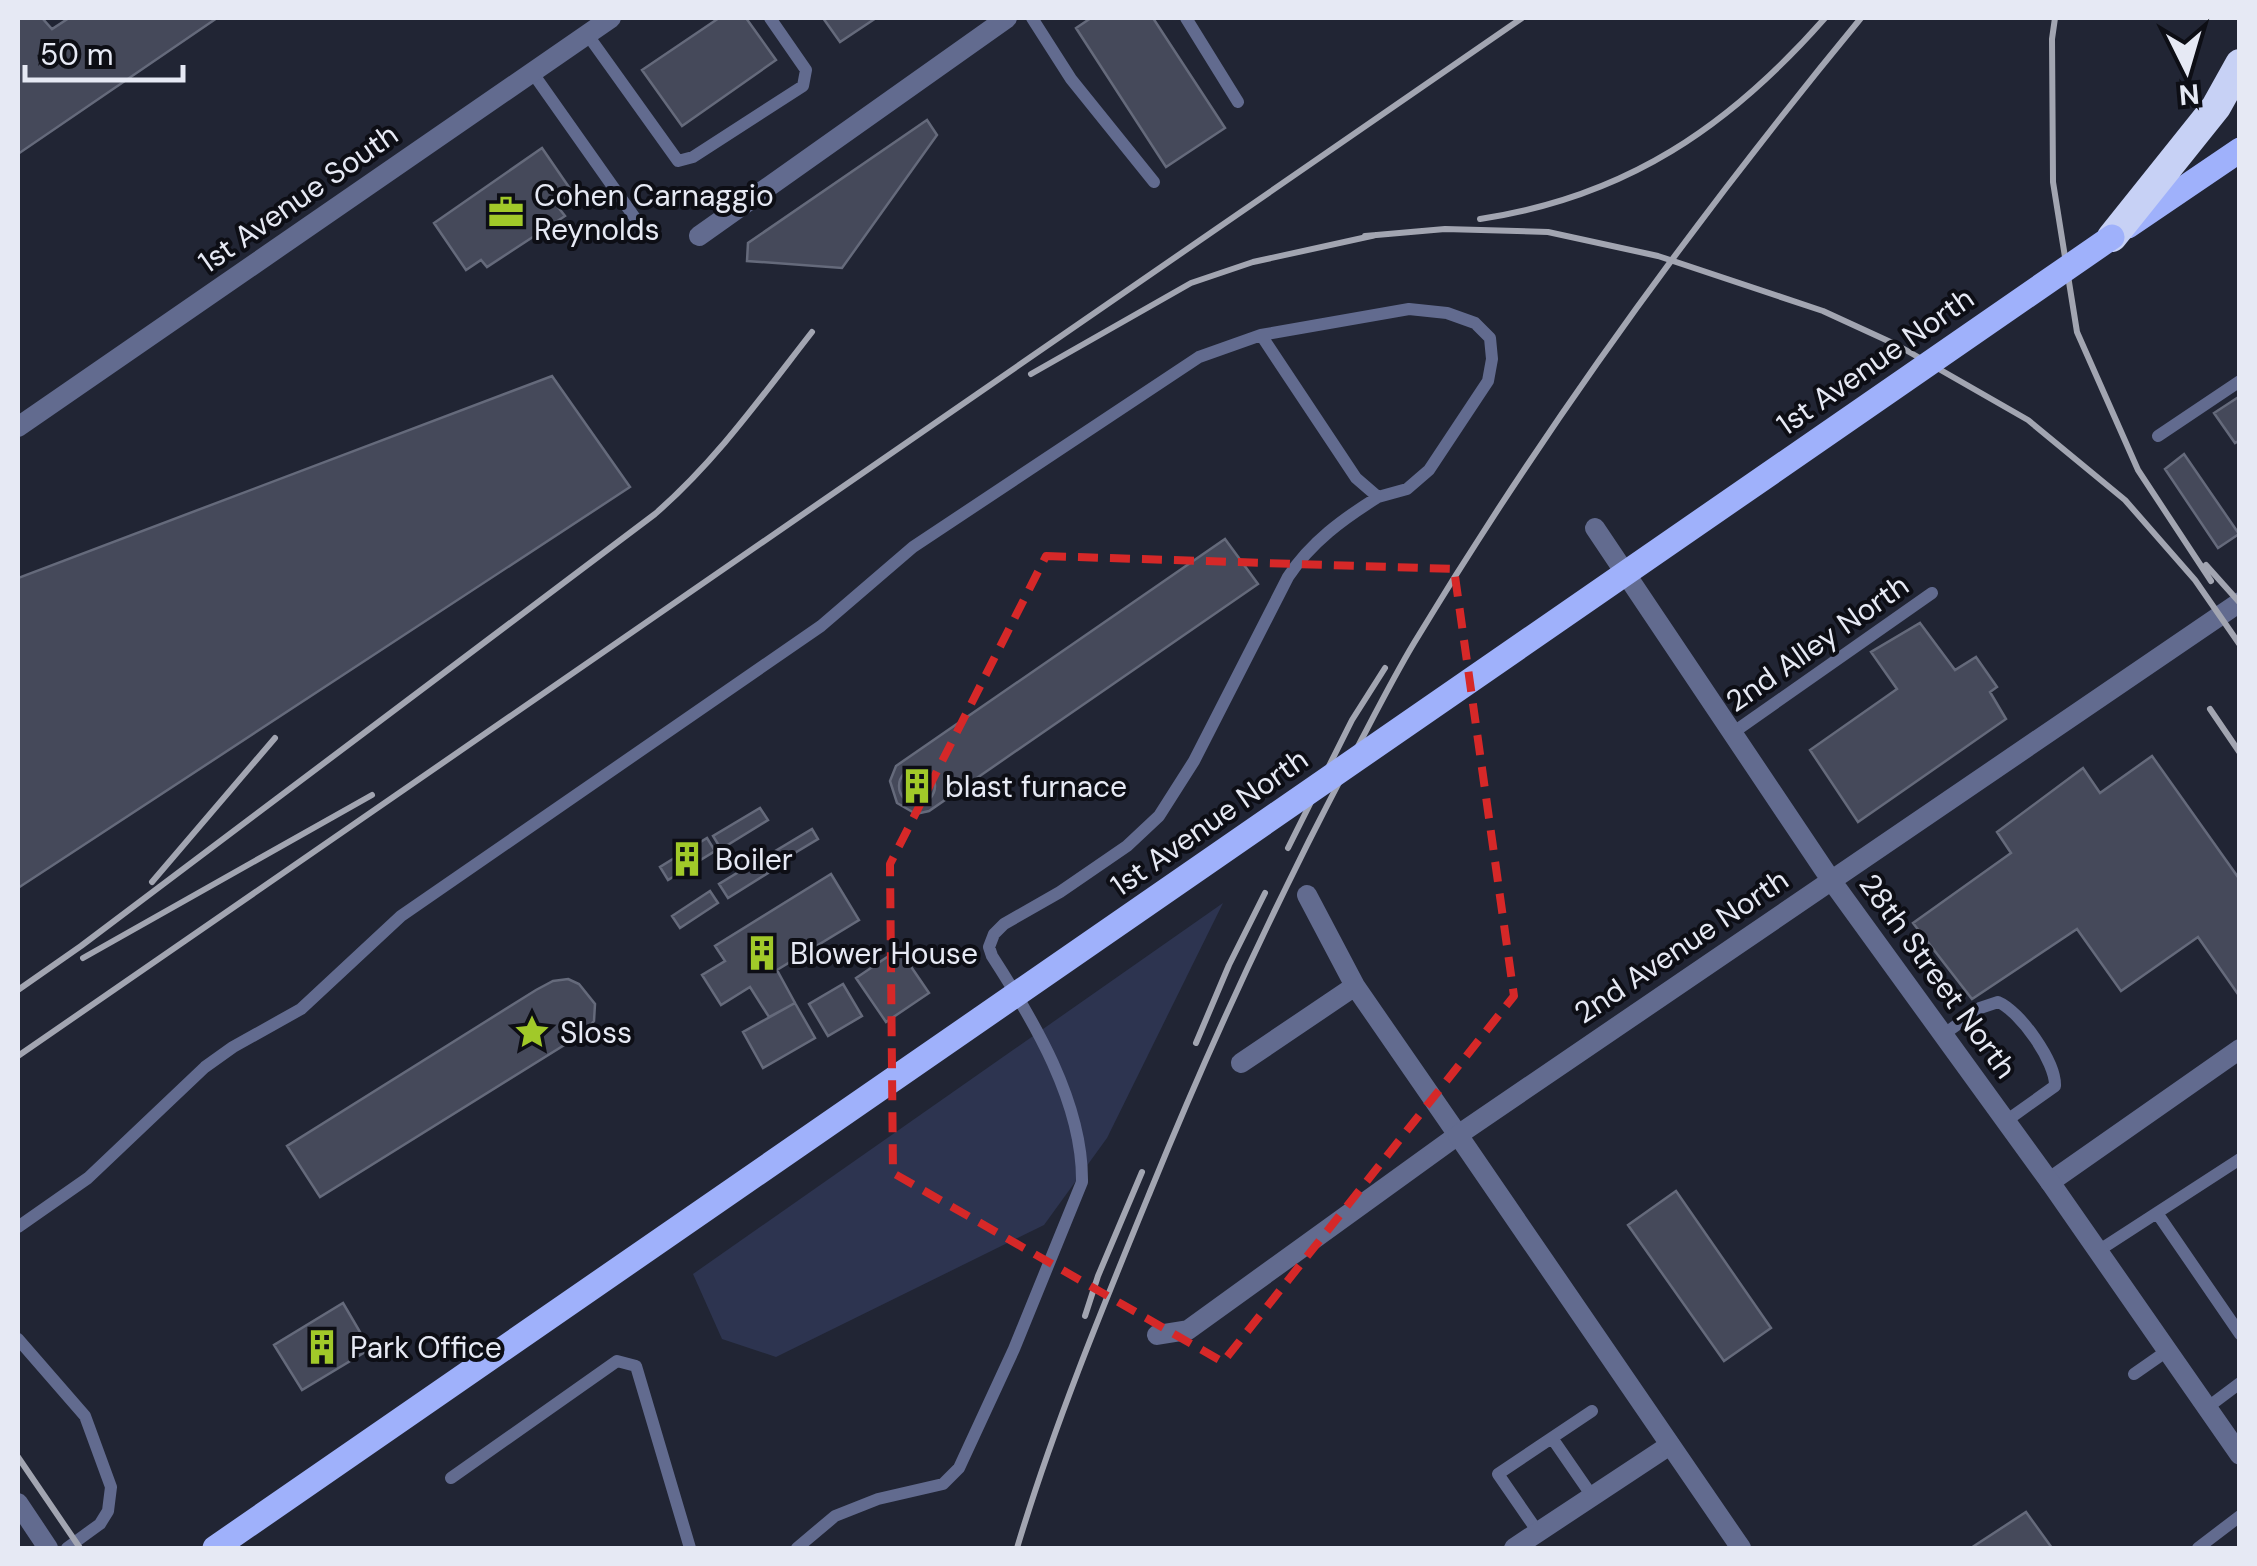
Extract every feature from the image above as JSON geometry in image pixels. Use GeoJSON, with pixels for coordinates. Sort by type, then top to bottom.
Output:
{"type":"FeatureCollection","features":[{"type":"Feature","properties":{"kind":"highway"},"geometry":{"type":"LineString","coordinates":[[2112,237],[2176,178],[2240,64]]}},
{"type":"Feature","properties":{"kind":"main road"},"geometry":{"type":"LineString","coordinates":[[2176,178],[2240,150]]}},
{"type":"Feature","properties":{"kind":"main road","name":"1st Avenue North"},"geometry":{"type":"LineString","coordinates":[[216,1548],[2112,237]]}},
{"type":"Feature","properties":{"kind":"street","name":"1st Avenue South"},"geometry":{"type":"LineString","coordinates":[[18,427],[611,18]]}},
{"type":"Feature","properties":{"kind":"street"},"geometry":{"type":"LineString","coordinates":[[700,236],[1007,18]]}},
{"type":"Feature","properties":{"kind":"street","name":"28th Street North"},"geometry":{"type":"LineString","coordinates":[[1595,528],[1831,880],[2050,1182],[2240,1456]]}},
{"type":"Feature","properties":{"kind":"street","name":"2nd Avenue North"},"geometry":{"type":"LineString","coordinates":[[1158,1336],[1188,1330],[1458,1135],[2240,602]]}},
{"type":"Feature","properties":{"kind":"street"},"geometry":{"type":"LineString","coordinates":[[1308,895],[1355,986],[1741,1548]]}},
{"type":"Feature","properties":{"kind":"street"},"geometry":{"type":"LineString","coordinates":[[1241,1063],[1355,986]]}},
{"type":"Feature","properties":{"kind":"street"},"geometry":{"type":"LineString","coordinates":[[2050,1182],[2240,1049]]}},
{"type":"Feature","properties":{"kind":"street"},"geometry":{"type":"LineString","coordinates":[[1514,1548],[1670,1445]]}},
{"type":"Feature","properties":{"kind":"street"},"geometry":{"type":"LineString","coordinates":[[18,1503],[48,1548]]}},
{"type":"Feature","properties":{"kind":"lane"},"geometry":{"type":"LineString","coordinates":[[587,34],[678,161],[692,158],[803,86],[806,70],[770,18]]}},
{"type":"Feature","properties":{"kind":"lane"},"geometry":{"type":"LineString","coordinates":[[1032,18],[1071,80],[1154,182]]}},
{"type":"Feature","properties":{"kind":"lane"},"geometry":{"type":"LineString","coordinates":[[1186,18],[1238,102]]}},
{"type":"Feature","properties":{"kind":"lane"},"geometry":{"type":"LineString","coordinates":[[532,72],[635,218]]}},
{"type":"Feature","properties":{"kind":"lane"},"geometry":{"type":"LineString","coordinates":[[18,1227],[88,1178],[232,1046],[301,1009],[401,916],[821,626],[912,547],[1199,356],[1261,334],[1408,309],[1475,322],[1490,338],[1488,381],[1430,470],[1407,489],[1378,497],[1340,521],[1295,566],[1194,761],[1159,816],[1127,846],[994,934],[989,947],[992,956],[1035,1030],[1078,1131],[1082,1182],[1014,1349],[959,1468],[943,1484],[878,1499],[835,1516],[796,1548]]}},
{"type":"Feature","properties":{"kind":"lane"},"geometry":{"type":"LineString","coordinates":[[1261,334],[1356,478],[1378,497]]}},
{"type":"Feature","properties":{"kind":"lane"},"geometry":{"type":"LineString","coordinates":[[2158,436],[2240,381]]}},
{"type":"Feature","properties":{"kind":"lane","name":"2nd Alley North"},"geometry":{"type":"LineString","coordinates":[[1731,734],[1932,594]]}},
{"type":"Feature","properties":{"kind":"lane"},"geometry":{"type":"LineString","coordinates":[[1943,1035],[1980,1008],[1998,1002],[2011,1008],[2056,1073],[2055,1086],[2006,1122]]}},
{"type":"Feature","properties":{"kind":"lane"},"geometry":{"type":"LineString","coordinates":[[2098,1251],[2240,1160]]}},
{"type":"Feature","properties":{"kind":"lane"},"geometry":{"type":"LineString","coordinates":[[2157,1213],[2240,1334]]}},
{"type":"Feature","properties":{"kind":"lane"},"geometry":{"type":"LineString","coordinates":[[18,1339],[84,1416],[112,1487],[108,1511],[100,1524],[68,1548]]}},
{"type":"Feature","properties":{"kind":"lane"},"geometry":{"type":"LineString","coordinates":[[2134,1374],[2166,1351]]}},
{"type":"Feature","properties":{"kind":"lane"},"geometry":{"type":"LineString","coordinates":[[451,1478],[617,1361],[636,1366],[690,1548]]}},
{"type":"Feature","properties":{"kind":"lane"},"geometry":{"type":"LineString","coordinates":[[2208,1407],[2240,1383]]}},
{"type":"Feature","properties":{"kind":"lane"},"geometry":{"type":"LineString","coordinates":[[1538,1532],[1498,1474],[1592,1411]]}},
{"type":"Feature","properties":{"kind":"lane"},"geometry":{"type":"LineString","coordinates":[[1552,1438],[1592,1496]]}},
{"type":"Feature","properties":{"kind":"lane"},"geometry":{"type":"LineString","coordinates":[[2198,1548],[2240,1516]]}},
{"type":"Feature","properties":{"kind":"highlighted area"},"geometry":{"type":"Polygon","coordinates":[[[1046,556],[1454,569],[1514,996],[1223,1362],[893,1173],[890,864],[1046,556]]]}},
{"type":"Feature","properties":{"kind":"shaded area"},"geometry":{"type":"Polygon","coordinates":[[[1223,903],[1107,1138],[1044,1225],[776,1357],[722,1339],[693,1274],[1223,903]]]}},
{"type":"Feature","properties":{"kind":"building"},"geometry":{"type":"Polygon","coordinates":[[[18,18],[42,18],[52,29],[69,18],[217,18],[18,154],[18,18]]]}},
{"type":"Feature","properties":{"kind":"building"},"geometry":{"type":"Polygon","coordinates":[[[719,18],[746,18],[776,60],[682,126],[642,70],[719,18]]]}},
{"type":"Feature","properties":{"kind":"building"},"geometry":{"type":"Polygon","coordinates":[[[823,18],[876,18],[840,42],[823,18]]]}},
{"type":"Feature","properties":{"kind":"building"},"geometry":{"type":"Polygon","coordinates":[[[1091,18],[1153,18],[1225,128],[1166,167],[1076,28],[1091,18]]]}},
{"type":"Feature","properties":{"kind":"building"},"geometry":{"type":"Polygon","coordinates":[[[927,120],[937,135],[842,268],[747,261],[748,243],[927,120]]]}},
{"type":"Feature","properties":{"kind":"building","name":"Cohen Carnaggio Reynolds"},"geometry":{"type":"Polygon","coordinates":[[[542,148],[575,196],[558,207],[565,216],[487,267],[481,260],[466,270],[434,223],[542,148]]]}},
{"type":"Feature","properties":{"kind":"building"},"geometry":{"type":"Polygon","coordinates":[[[552,376],[630,487],[18,888],[18,578],[552,376]]]}},
{"type":"Feature","properties":{"kind":"building"},"geometry":{"type":"Polygon","coordinates":[[[2240,396],[2240,440],[2235,443],[2214,413],[2240,396]]]}},
{"type":"Feature","properties":{"kind":"building"},"geometry":{"type":"Polygon","coordinates":[[[2184,454],[2239,534],[2218,548],[2165,469],[2184,454]]]}},
{"type":"Feature","properties":{"kind":"building"},"geometry":{"type":"Polygon","coordinates":[[[1225,539],[1258,584],[929,811],[916,814],[897,803],[890,781],[896,766],[1225,539]]]}},
{"type":"Feature","properties":{"kind":"building"},"geometry":{"type":"Polygon","coordinates":[[[1920,623],[1955,670],[1976,657],[1997,687],[1990,692],[2006,719],[1858,822],[1810,750],[1897,689],[1871,652],[1920,623]]]}},
{"type":"Feature","properties":{"kind":"building"},"geometry":{"type":"Polygon","coordinates":[[[2152,756],[2240,880],[2240,997],[2198,937],[2121,991],[2077,929],[1972,999],[1913,923],[2011,853],[1997,832],[2083,768],[2100,793],[2152,756]]]}},
{"type":"Feature","properties":{"kind":"building","name":"blast furnace"},"geometry":{"type":"Polygon","coordinates":[[[917,768],[930,773],[935,786],[930,799],[917,804],[904,799],[899,786],[904,773],[917,768]]]}},
{"type":"Feature","properties":{"kind":"building","name":"Boiler"},"geometry":{"type":"Polygon","coordinates":[[[760,808],[768,820],[721,849],[713,836],[760,808]]]}},
{"type":"Feature","properties":{"kind":"building","name":"Boiler"},"geometry":{"type":"Polygon","coordinates":[[[812,829],[818,839],[773,866],[767,856],[812,829]]]}},
{"type":"Feature","properties":{"kind":"building","name":"Boiler"},"geometry":{"type":"Polygon","coordinates":[[[707,838],[715,851],[668,880],[660,867],[707,838]]]}},
{"type":"Feature","properties":{"kind":"building","name":"Boiler"},"geometry":{"type":"Polygon","coordinates":[[[760,859],[768,873],[728,898],[719,884],[760,859]]]}},
{"type":"Feature","properties":{"kind":"building","name":"Blower House"},"geometry":{"type":"Polygon","coordinates":[[[831,874],[859,920],[777,970],[795,1003],[769,1017],[750,987],[721,1005],[702,975],[725,961],[715,946],[831,874]]]}},
{"type":"Feature","properties":{"kind":"building","name":"Boiler"},"geometry":{"type":"Polygon","coordinates":[[[710,891],[718,903],[680,928],[672,916],[710,891]]]}},
{"type":"Feature","properties":{"kind":"building"},"geometry":{"type":"Polygon","coordinates":[[[899,949],[929,993],[886,1022],[856,978],[899,949]]]}},
{"type":"Feature","properties":{"kind":"building"},"geometry":{"type":"Polygon","coordinates":[[[568,979],[579,984],[595,1004],[594,1021],[582,1034],[320,1197],[287,1146],[536,990],[568,979]]]}},
{"type":"Feature","properties":{"kind":"building"},"geometry":{"type":"Polygon","coordinates":[[[843,984],[862,1016],[828,1036],[809,1004],[843,984]]]}},
{"type":"Feature","properties":{"kind":"building"},"geometry":{"type":"Polygon","coordinates":[[[795,1003],[815,1038],[763,1068],[743,1032],[795,1003]]]}},
{"type":"Feature","properties":{"kind":"building"},"geometry":{"type":"Polygon","coordinates":[[[1676,1191],[1771,1328],[1724,1361],[1628,1225],[1676,1191]]]}},
{"type":"Feature","properties":{"kind":"building","name":"Park Office"},"geometry":{"type":"Polygon","coordinates":[[[343,1303],[370,1349],[302,1390],[274,1345],[343,1303]]]}},
{"type":"Feature","properties":{"kind":"building"},"geometry":{"type":"Polygon","coordinates":[[[2026,1512],[2052,1548],[1971,1548],[2026,1512]]]}},
{"type":"Feature","properties":{"kind":"railway"},"geometry":{"type":"LineString","coordinates":[[18,1056],[1522,18]]}},
{"type":"Feature","properties":{"kind":"railway"},"geometry":{"type":"LineString","coordinates":[[1480,219],[1582,194],[1671,151],[1751,92],[1825,18]]}},
{"type":"Feature","properties":{"kind":"railway"},"geometry":{"type":"LineString","coordinates":[[1017,1548],[1079,1369],[1195,1084],[1294,872],[1396,673],[1517,480],[1626,322],[1741,168],[1861,18]]}},
{"type":"Feature","properties":{"kind":"railway"},"geometry":{"type":"LineString","coordinates":[[2055,18],[2053,182],[2077,332],[2138,470],[2211,581]]}},
{"type":"Feature","properties":{"kind":"railway"},"geometry":{"type":"LineString","coordinates":[[1365,236],[1445,229],[1548,232],[1658,256],[1823,311],[1897,345],[2028,420],[2125,500],[2195,580],[2240,645]]}},
{"type":"Feature","properties":{"kind":"railway"},"geometry":{"type":"LineString","coordinates":[[1031,374],[1191,283],[1253,262],[1376,235]]}},
{"type":"Feature","properties":{"kind":"railway"},"geometry":{"type":"LineString","coordinates":[[18,990],[655,514],[718,450],[812,332]]}},
{"type":"Feature","properties":{"kind":"railway"},"geometry":{"type":"LineString","coordinates":[[2206,565],[2240,603]]}},
{"type":"Feature","properties":{"kind":"railway"},"geometry":{"type":"LineString","coordinates":[[1288,848],[1352,720],[1385,668]]}},
{"type":"Feature","properties":{"kind":"railway"},"geometry":{"type":"LineString","coordinates":[[2210,709],[2240,753]]}},
{"type":"Feature","properties":{"kind":"railway"},"geometry":{"type":"LineString","coordinates":[[152,882],[275,738]]}},
{"type":"Feature","properties":{"kind":"railway"},"geometry":{"type":"LineString","coordinates":[[83,958],[372,795]]}},
{"type":"Feature","properties":{"kind":"railway"},"geometry":{"type":"LineString","coordinates":[[1196,1043],[1265,893]]}},
{"type":"Feature","properties":{"kind":"railway"},"geometry":{"type":"LineString","coordinates":[[1085,1316],[1142,1172]]}},
{"type":"Feature","properties":{"kind":"railway"},"geometry":{"type":"LineString","coordinates":[[18,1457],[80,1548]]}},
{"type":"Feature","properties":{"kind":"place","name":"Cohen Carnaggio Reynolds"},"geometry":{"type":"Point","coordinates":[506,212]}},
{"type":"Feature","properties":{"kind":"place","name":"blast furnace"},"geometry":{"type":"Point","coordinates":[917,786]}},
{"type":"Feature","properties":{"kind":"place","name":"Boiler"},"geometry":{"type":"Point","coordinates":[687,859]}},
{"type":"Feature","properties":{"kind":"place","name":"Blower House"},"geometry":{"type":"Point","coordinates":[762,953]}},
{"type":"Feature","properties":{"kind":"place","name":"Sloss"},"geometry":{"type":"Point","coordinates":[532,1032]}},
{"type":"Feature","properties":{"kind":"place","name":"Park Office"},"geometry":{"type":"Point","coordinates":[322,1347]}}]}
